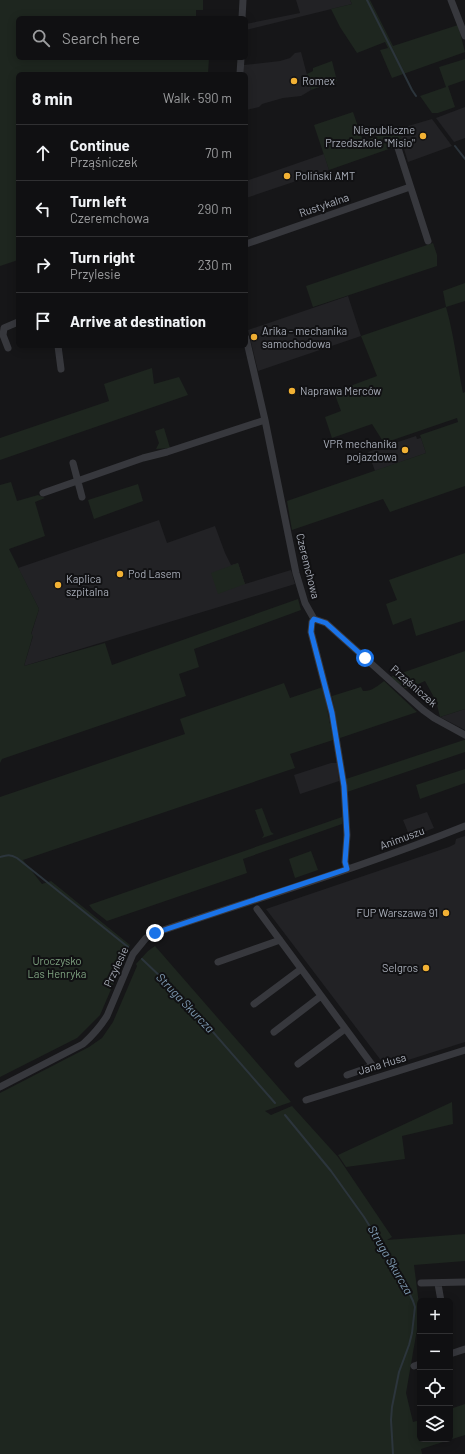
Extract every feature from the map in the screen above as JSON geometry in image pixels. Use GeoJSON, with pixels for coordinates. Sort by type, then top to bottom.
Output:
{"type":"FeatureCollection","features":[{"type":"Feature","properties":{"kind":"street"},"geometry":{"type":"LineString","coordinates":[[242,16],[243,0]]}},
{"type":"Feature","properties":{"kind":"street"},"geometry":{"type":"LineString","coordinates":[[450,0],[465,36]]}},
{"type":"Feature","properties":{"kind":"street"},"geometry":{"type":"LineString","coordinates":[[240,72],[241,60]]}},
{"type":"Feature","properties":{"kind":"street"},"geometry":{"type":"LineString","coordinates":[[398,148],[428,241]]}},
{"type":"Feature","properties":{"kind":"street","name":"Rustykalna"},"geometry":{"type":"LineString","coordinates":[[248,243],[410,187]]}},
{"type":"Feature","properties":{"kind":"street"},"geometry":{"type":"LineString","coordinates":[[8,348],[3,335],[4,328],[16,323]]}},
{"type":"Feature","properties":{"kind":"street","name":"Czeremchowa"},"geometry":{"type":"LineString","coordinates":[[248,347],[265,420],[296,573],[303,598],[314,619]]}},
{"type":"Feature","properties":{"kind":"street"},"geometry":{"type":"LineString","coordinates":[[58,348],[61,369]]}},
{"type":"Feature","properties":{"kind":"street"},"geometry":{"type":"LineString","coordinates":[[43,493],[143,458],[168,452],[265,420]]}},
{"type":"Feature","properties":{"kind":"street"},"geometry":{"type":"LineString","coordinates":[[73,463],[82,497]]}},
{"type":"Feature","properties":{"kind":"street"},"geometry":{"type":"LineString","coordinates":[[314,619],[312,622],[311,632],[332,713],[344,786],[347,835],[345,862],[347,869]]}},
{"type":"Feature","properties":{"kind":"street","name":"Prząśniczek"},"geometry":{"type":"LineString","coordinates":[[314,619],[326,623],[423,710],[434,718],[465,735]]}},
{"type":"Feature","properties":{"kind":"street","name":"Animuszu"},"geometry":{"type":"LineString","coordinates":[[347,869],[414,847],[465,826]]}},
{"type":"Feature","properties":{"kind":"street","name":"Przylesie"},"geometry":{"type":"LineString","coordinates":[[0,1087],[83,1044],[92,1036],[107,1016],[133,954],[146,938],[155,933],[347,869]]}},
{"type":"Feature","properties":{"kind":"street"},"geometry":{"type":"LineString","coordinates":[[257,909],[373,1066],[347,1075]]}},
{"type":"Feature","properties":{"kind":"street"},"geometry":{"type":"LineString","coordinates":[[218,962],[280,940]]}},
{"type":"Feature","properties":{"kind":"street"},"geometry":{"type":"LineString","coordinates":[[254,1004],[301,969]]}},
{"type":"Feature","properties":{"kind":"street"},"geometry":{"type":"LineString","coordinates":[[274,1032],[320,996]]}},
{"type":"Feature","properties":{"kind":"street"},"geometry":{"type":"LineString","coordinates":[[298,1064],[345,1029]]}},
{"type":"Feature","properties":{"kind":"street","name":"Jana Husa"},"geometry":{"type":"LineString","coordinates":[[306,1100],[465,1050]]}},
{"type":"Feature","properties":{"kind":"street"},"geometry":{"type":"LineString","coordinates":[[421,1283],[438,1284],[465,1282]]}},
{"type":"Feature","properties":{"kind":"street"},"geometry":{"type":"LineString","coordinates":[[438,1284],[440,1298]]}},
{"type":"Feature","properties":{"kind":"street"},"geometry":{"type":"LineString","coordinates":[[453,1353],[465,1349]]}},
{"type":"Feature","properties":{"kind":"shaded area"},"geometry":{"type":"Polygon","coordinates":[[[296,0],[350,0],[352,4],[248,30],[248,24],[300,13],[296,0]]]}},
{"type":"Feature","properties":{"kind":"shaded area"},"geometry":{"type":"Polygon","coordinates":[[[301,52],[311,90],[301,96],[283,98],[248,110],[248,72],[244,72],[244,65],[280,61],[290,58],[295,53],[301,52]]]}},
{"type":"Feature","properties":{"kind":"shaded area"},"geometry":{"type":"Polygon","coordinates":[[[465,107],[465,138],[454,142],[436,118],[465,107]]]}},
{"type":"Feature","properties":{"kind":"shaded area","name":"Niepubliczne Przedszkole \"Misio\""},"geometry":{"type":"Polygon","coordinates":[[[432,119],[452,146],[408,162],[398,129],[432,119]]]}},
{"type":"Feature","properties":{"kind":"shaded area","name":"Poliński AMT"},"geometry":{"type":"Polygon","coordinates":[[[324,154],[329,170],[248,197],[248,180],[324,154]]]}},
{"type":"Feature","properties":{"kind":"shaded area"},"geometry":{"type":"Polygon","coordinates":[[[348,296],[361,336],[258,371],[248,330],[348,296]]]}},
{"type":"Feature","properties":{"kind":"shaded area","name":"VPR mechanika pojazdowa"},"geometry":{"type":"Polygon","coordinates":[[[416,436],[417,439],[421,438],[426,453],[375,471],[368,452],[416,436]]]}},
{"type":"Feature","properties":{"kind":"shaded area"},"geometry":{"type":"Polygon","coordinates":[[[159,520],[167,543],[215,526],[231,565],[238,563],[245,584],[291,570],[295,584],[24,666],[39,609],[18,568],[159,520]]]}},
{"type":"Feature","properties":{"kind":"shaded area"},"geometry":{"type":"Polygon","coordinates":[[[465,709],[465,730],[440,717],[465,709]]]}},
{"type":"Feature","properties":{"kind":"shaded area"},"geometry":{"type":"Polygon","coordinates":[[[331,763],[337,763],[339,781],[300,794],[294,775],[331,763]]]}},
{"type":"Feature","properties":{"kind":"shaded area"},"geometry":{"type":"Polygon","coordinates":[[[427,812],[434,828],[410,837],[403,820],[427,812]]]}},
{"type":"Feature","properties":{"kind":"shaded area","name":"Selgros"},"geometry":{"type":"Polygon","coordinates":[[[465,836],[465,1042],[386,1067],[266,909],[449,847],[455,844],[456,839],[465,836]]]}},
{"type":"Feature","properties":{"kind":"green space"},"geometry":{"type":"Polygon","coordinates":[[[0,0],[203,0],[203,10],[196,10],[196,16],[16,16],[16,60],[209,60],[208,72],[16,72],[16,261],[0,266],[0,0]]]}},
{"type":"Feature","properties":{"kind":"green space"},"geometry":{"type":"Polygon","coordinates":[[[350,0],[370,0],[393,46],[458,25],[465,52],[392,78],[380,50],[388,48],[385,42],[357,53],[340,27],[331,9],[352,4],[350,0]]]}},
{"type":"Feature","properties":{"kind":"green space"},"geometry":{"type":"Polygon","coordinates":[[[465,59],[465,80],[448,86],[455,107],[438,113],[432,113],[420,96],[446,87],[439,67],[465,59]]]}},
{"type":"Feature","properties":{"kind":"green space"},"geometry":{"type":"Polygon","coordinates":[[[332,61],[337,81],[311,90],[307,74],[313,71],[313,68],[332,61]]]}},
{"type":"Feature","properties":{"kind":"green space"},"geometry":{"type":"Polygon","coordinates":[[[353,112],[363,141],[398,129],[403,144],[329,170],[314,125],[353,112]]]}},
{"type":"Feature","properties":{"kind":"green space"},"geometry":{"type":"Polygon","coordinates":[[[433,243],[437,255],[437,266],[313,307],[306,286],[433,243]]]}},
{"type":"Feature","properties":{"kind":"green space"},"geometry":{"type":"Polygon","coordinates":[[[465,283],[465,301],[446,307],[443,291],[465,283]]]}},
{"type":"Feature","properties":{"kind":"green space"},"geometry":{"type":"Polygon","coordinates":[[[446,307],[463,393],[465,392],[465,486],[390,512],[383,499],[292,530],[287,501],[426,453],[420,435],[458,422],[457,418],[384,443],[372,424],[332,438],[325,417],[341,411],[334,392],[377,376],[361,336],[446,307]]]}},
{"type":"Feature","properties":{"kind":"green space"},"geometry":{"type":"Polygon","coordinates":[[[152,368],[154,384],[179,377],[188,395],[0,460],[0,438],[109,401],[104,384],[152,368]]]}},
{"type":"Feature","properties":{"kind":"green space"},"geometry":{"type":"Polygon","coordinates":[[[164,428],[170,448],[156,449],[159,443],[155,431],[164,428]]]}},
{"type":"Feature","properties":{"kind":"green space"},"geometry":{"type":"Polygon","coordinates":[[[11,482],[17,501],[38,495],[45,498],[35,502],[45,536],[9,549],[39,609],[31,634],[33,635],[24,666],[105,643],[112,665],[298,599],[301,610],[194,649],[199,667],[179,674],[186,696],[2,759],[0,763],[0,485],[11,482]]]}},
{"type":"Feature","properties":{"kind":"green space"},"geometry":{"type":"Polygon","coordinates":[[[138,484],[143,501],[94,519],[88,500],[138,484]]]}},
{"type":"Feature","properties":{"kind":"green space"},"geometry":{"type":"Polygon","coordinates":[[[465,553],[465,620],[416,636],[411,618],[393,625],[386,604],[397,600],[389,580],[465,553]]]}},
{"type":"Feature","properties":{"kind":"green space"},"geometry":{"type":"Polygon","coordinates":[[[238,563],[245,584],[218,594],[211,573],[238,563]]]}},
{"type":"Feature","properties":{"kind":"green space"},"geometry":{"type":"Polygon","coordinates":[[[465,651],[465,709],[440,717],[436,701],[425,681],[409,688],[404,688],[390,677],[465,651]]]}},
{"type":"Feature","properties":{"kind":"green space"},"geometry":{"type":"Polygon","coordinates":[[[384,681],[417,712],[340,738],[332,696],[361,687],[363,691],[368,691],[377,687],[384,681]]]}},
{"type":"Feature","properties":{"kind":"green space","name":"Uroczysko Las Henryka"},"geometry":{"type":"Polygon","coordinates":[[[284,683],[290,698],[323,687],[333,740],[290,754],[295,768],[23,860],[42,884],[51,881],[130,945],[121,961],[118,973],[100,1015],[77,1038],[0,1077],[0,797],[185,734],[180,719],[284,683]]]}},
{"type":"Feature","properties":{"kind":"green space"},"geometry":{"type":"Polygon","coordinates":[[[464,740],[465,752],[347,792],[346,779],[464,740]]]}},
{"type":"Feature","properties":{"kind":"green space"},"geometry":{"type":"Polygon","coordinates":[[[465,769],[465,783],[420,799],[416,785],[465,769]]]}},
{"type":"Feature","properties":{"kind":"green space"},"geometry":{"type":"Polygon","coordinates":[[[262,808],[271,832],[274,834],[262,838],[264,835],[255,810],[262,808]]]}},
{"type":"Feature","properties":{"kind":"green space"},"geometry":{"type":"Polygon","coordinates":[[[342,817],[342,824],[243,859],[247,873],[107,921],[89,905],[342,817]]]}},
{"type":"Feature","properties":{"kind":"green space"},"geometry":{"type":"Polygon","coordinates":[[[311,851],[318,870],[295,878],[289,859],[311,851]]]}},
{"type":"Feature","properties":{"kind":"green space"},"geometry":{"type":"Polygon","coordinates":[[[155,946],[291,1102],[265,1111],[271,1115],[292,1106],[338,1157],[392,1237],[387,1240],[465,1234],[465,1261],[414,1265],[418,1298],[417,1298],[417,1329],[406,1393],[413,1422],[417,1421],[417,1442],[443,1442],[421,1449],[422,1454],[0,1454],[0,1093],[89,1047],[102,1038],[113,1022],[137,966],[136,964],[155,946]]]}},
{"type":"Feature","properties":{"kind":"green space"},"geometry":{"type":"Polygon","coordinates":[[[452,1102],[453,1124],[402,1136],[405,1159],[346,1167],[338,1155],[452,1102]]]}},
{"type":"Feature","properties":{"kind":"green space"},"geometry":{"type":"Polygon","coordinates":[[[465,1404],[465,1435],[453,1439],[453,1408],[465,1404]]]}},
{"type":"Feature","properties":{"kind":"waterway"},"geometry":{"type":"LineString","coordinates":[[367,0],[416,96]]}},
{"type":"Feature","properties":{"kind":"waterway"},"geometry":{"type":"LineString","coordinates":[[455,146],[465,159]]}},
{"type":"Feature","properties":{"kind":"waterway","name":"Struga Skurcza"},"geometry":{"type":"LineString","coordinates":[[0,857],[8,855],[17,858],[128,947]]}},
{"type":"Feature","properties":{"kind":"waterway","name":"Struga Skurcza"},"geometry":{"type":"LineString","coordinates":[[142,959],[185,1000],[275,1103]]}},
{"type":"Feature","properties":{"kind":"waterway","name":"Struga Skurcza"},"geometry":{"type":"LineString","coordinates":[[285,1115],[331,1171],[364,1217],[403,1280],[415,1307],[412,1333],[399,1372],[392,1407],[391,1420],[393,1454]]}},
{"type":"Feature","properties":{"kind":"place","name":"Romex"},"geometry":{"type":"Point","coordinates":[294,81]}},
{"type":"Feature","properties":{"kind":"place","name":"Niepubliczne Przedszkole \"Misio\""},"geometry":{"type":"Point","coordinates":[423,136]}},
{"type":"Feature","properties":{"kind":"place","name":"Poliński AMT"},"geometry":{"type":"Point","coordinates":[287,176]}},
{"type":"Feature","properties":{"kind":"place","name":"Arika - mechanika samochodowa"},"geometry":{"type":"Point","coordinates":[254,337]}},
{"type":"Feature","properties":{"kind":"place","name":"Naprawa Merców"},"geometry":{"type":"Point","coordinates":[292,391]}},
{"type":"Feature","properties":{"kind":"place","name":"VPR mechanika pojazdowa"},"geometry":{"type":"Point","coordinates":[405,450]}},
{"type":"Feature","properties":{"kind":"place","name":"Pod Lasem"},"geometry":{"type":"Point","coordinates":[120,574]}},
{"type":"Feature","properties":{"kind":"place","name":"Kaplica szpitalna"},"geometry":{"type":"Point","coordinates":[58,585]}},
{"type":"Feature","properties":{"kind":"place","name":"FUP Warszawa 91"},"geometry":{"type":"Point","coordinates":[446,913]}},
{"type":"Feature","properties":{"kind":"place","name":"Selgros"},"geometry":{"type":"Point","coordinates":[426,968]}},
{"type":"Feature","properties":{"kind":"route"},"geometry":{"type":"LineString","coordinates":[[155,933],[347,869],[345,862],[347,835],[344,786],[332,713],[322,668],[311,632],[312,622],[314,619],[326,623],[365,658]]}}]}
